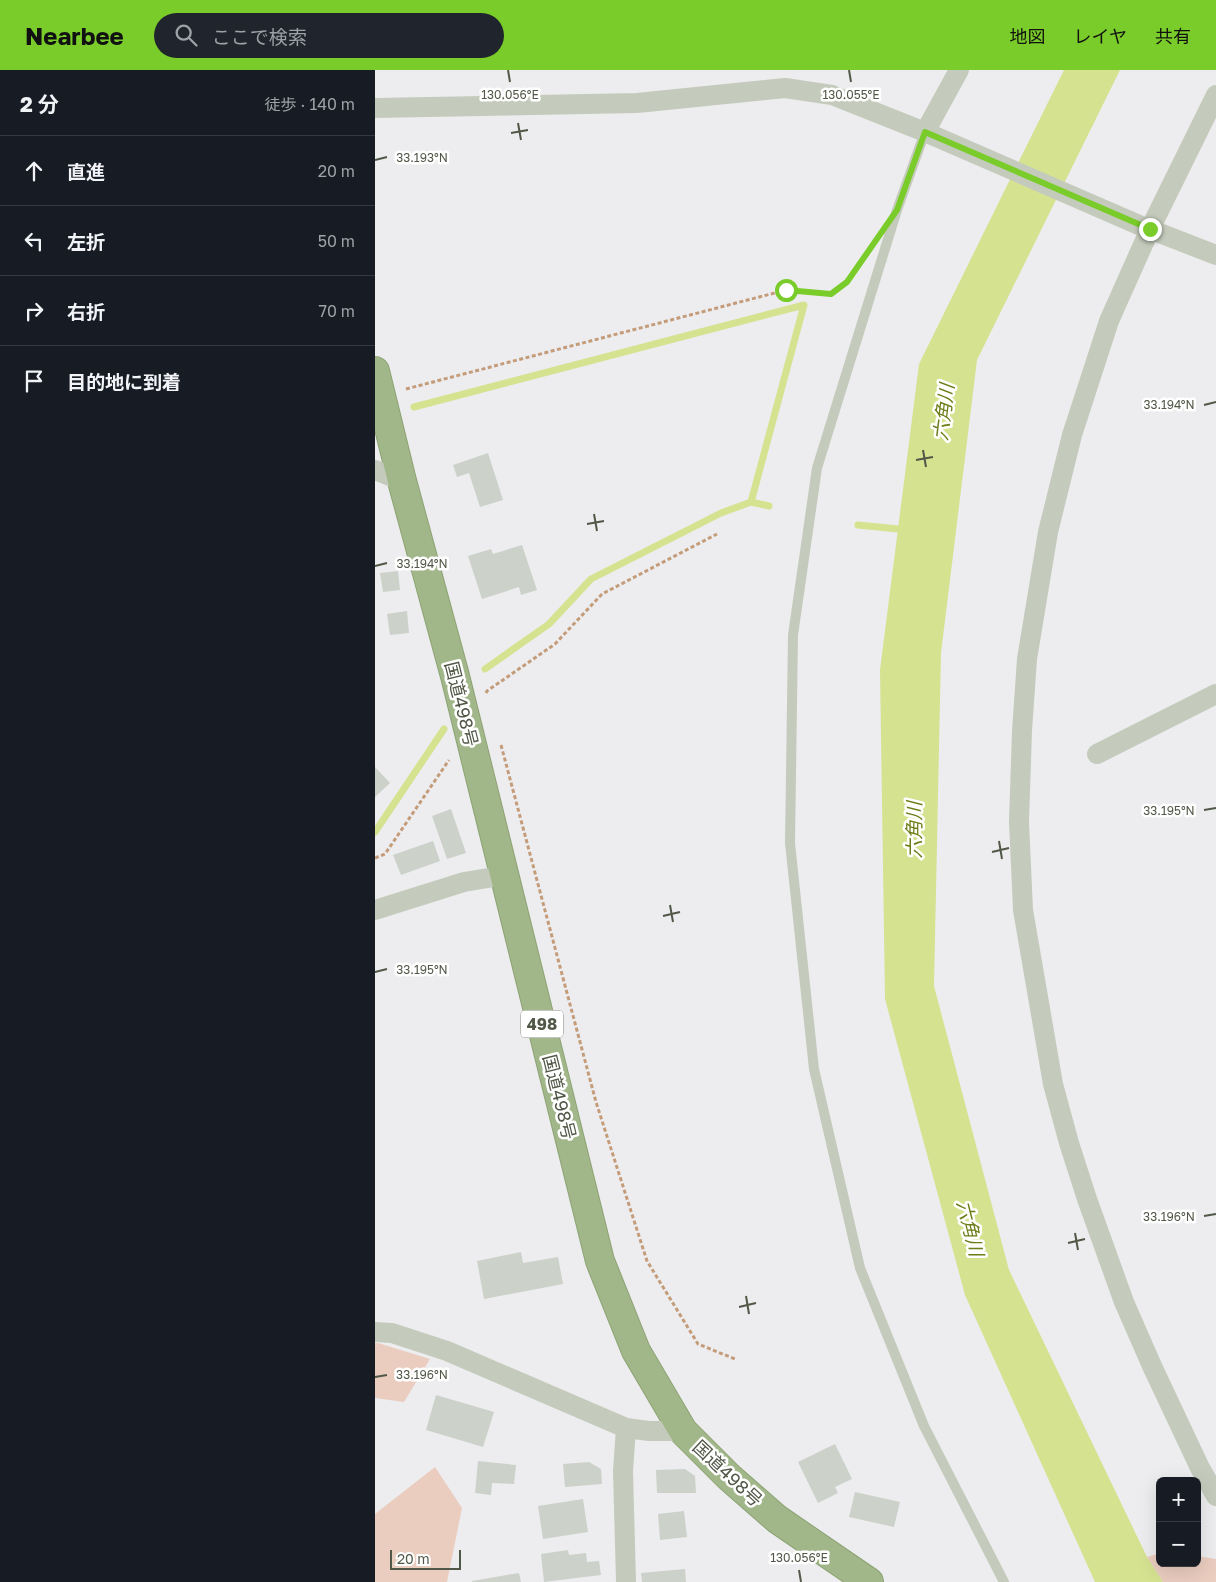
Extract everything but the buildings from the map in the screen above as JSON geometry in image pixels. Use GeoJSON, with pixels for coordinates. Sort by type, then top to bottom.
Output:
{"type":"FeatureCollection","features":[{"type":"Feature","properties":{"kind":"highway","name":"国道498号"},"geometry":{"type":"LineString","coordinates":[[378,384],[401,481],[469,730],[506,875],[600,1261],[636,1351],[683,1431],[729,1477],[777,1518],[869,1582]]}},
{"type":"Feature","properties":{"kind":"street"},"geometry":{"type":"LineString","coordinates":[[932,135],[959,70]]}},
{"type":"Feature","properties":{"kind":"street"},"geometry":{"type":"LineString","coordinates":[[375,108],[637,103],[785,88],[832,95],[932,135],[1144,227],[1216,255]]}},
{"type":"Feature","properties":{"kind":"street"},"geometry":{"type":"LineString","coordinates":[[1216,94],[1144,227],[1109,321],[1072,434],[1048,532],[1027,659],[1023,704],[1019,822],[1023,910],[1053,1084],[1069,1143],[1087,1199],[1125,1302],[1152,1366],[1200,1468],[1216,1496]]}},
{"type":"Feature","properties":{"kind":"street"},"geometry":{"type":"LineString","coordinates":[[375,470],[401,481]]}},
{"type":"Feature","properties":{"kind":"street"},"geometry":{"type":"LineString","coordinates":[[1097,754],[1216,694]]}},
{"type":"Feature","properties":{"kind":"street"},"geometry":{"type":"LineString","coordinates":[[375,910],[464,882],[506,875]]}},
{"type":"Feature","properties":{"kind":"street"},"geometry":{"type":"LineString","coordinates":[[375,1332],[392,1333],[447,1351],[626,1428],[649,1431],[683,1431]]}},
{"type":"Feature","properties":{"kind":"street"},"geometry":{"type":"LineString","coordinates":[[626,1428],[623,1471],[626,1582]]}},
{"type":"Feature","properties":{"kind":"lane"},"geometry":{"type":"LineString","coordinates":[[932,135],[897,210],[817,468],[793,636],[790,843],[814,1068],[860,1268],[924,1426],[1004,1582]]}},
{"type":"Feature","properties":{"kind":"path"},"geometry":{"type":"LineString","coordinates":[[378,384],[786,290],[831,294],[847,282],[864,258]]}},
{"type":"Feature","properties":{"kind":"path"},"geometry":{"type":"LineString","coordinates":[[375,858],[385,854],[469,730],[487,691],[555,644],[602,594],[717,534]]}},
{"type":"Feature","properties":{"kind":"path"},"geometry":{"type":"LineString","coordinates":[[487,691],[489,701]]}},
{"type":"Feature","properties":{"kind":"path"},"geometry":{"type":"LineString","coordinates":[[499,739],[596,1102],[647,1261],[698,1344],[735,1359]]}},
{"type":"Feature","properties":{"kind":"shaded area"},"geometry":{"type":"Polygon","coordinates":[[[375,1343],[430,1359],[404,1402],[375,1398],[375,1343]]]}},
{"type":"Feature","properties":{"kind":"shaded area"},"geometry":{"type":"Polygon","coordinates":[[[435,1467],[462,1508],[447,1582],[375,1582],[375,1514],[435,1467]]]}},
{"type":"Feature","properties":{"kind":"shaded area"},"geometry":{"type":"Polygon","coordinates":[[[1156,1554],[1156,1567],[1201,1567],[1201,1557],[1216,1559],[1216,1582],[1163,1582],[1147,1557],[1156,1554]]]}},
{"type":"Feature","properties":{"kind":"water","name":"六角川"},"geometry":{"type":"Polygon","coordinates":[[[1064,70],[1120,70],[977,360],[941,653],[934,986],[1009,1270],[1147,1557],[1163,1582],[1095,1582],[965,1295],[885,999],[880,670],[919,364],[1064,70]]]}},
{"type":"Feature","properties":{"kind":"waterway"},"geometry":{"type":"LineString","coordinates":[[414,407],[804,305],[751,502]]}},
{"type":"Feature","properties":{"kind":"waterway"},"geometry":{"type":"LineString","coordinates":[[485,669],[549,624],[591,579],[721,513],[751,502],[769,506]]}},
{"type":"Feature","properties":{"kind":"waterway"},"geometry":{"type":"LineString","coordinates":[[858,525],[908,530]]}},
{"type":"Feature","properties":{"kind":"waterway"},"geometry":{"type":"LineString","coordinates":[[375,832],[444,729]]}},
{"type":"Feature","properties":{"kind":"route"},"geometry":{"type":"LineString","coordinates":[[786,290],[831,294],[847,282],[897,210],[925,132],[1150,229]]}}]}
